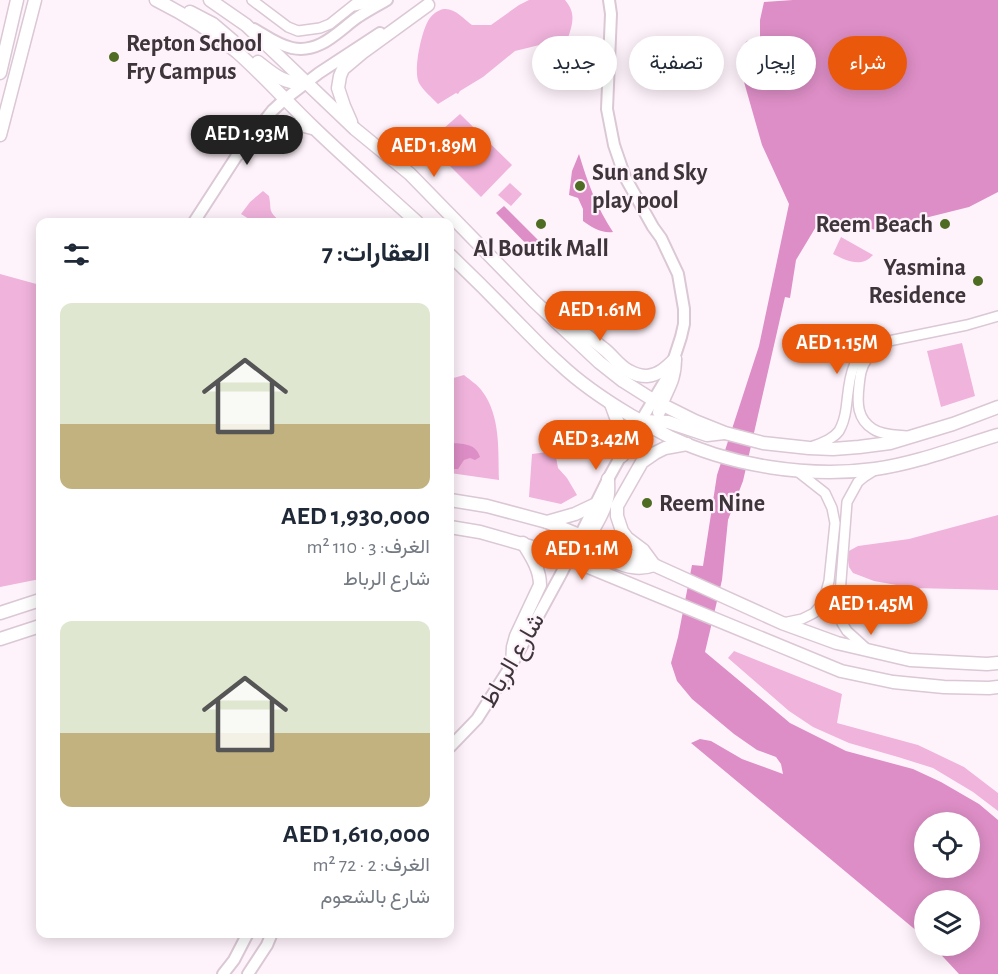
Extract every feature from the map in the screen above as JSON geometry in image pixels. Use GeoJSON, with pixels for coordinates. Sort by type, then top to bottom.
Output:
{"type":"FeatureCollection","features":[{"type":"Feature","properties":{"kind":"main road"},"geometry":{"type":"LineString","coordinates":[[0,73],[16,0]]}},
{"type":"Feature","properties":{"kind":"main road"},"geometry":{"type":"LineString","coordinates":[[0,135],[35,0]]}},
{"type":"Feature","properties":{"kind":"main road"},"geometry":{"type":"LineString","coordinates":[[28,23],[40,0]]}},
{"type":"Feature","properties":{"kind":"main road"},"geometry":{"type":"LineString","coordinates":[[156,0],[202,27],[235,51],[314,128],[413,218]]}},
{"type":"Feature","properties":{"kind":"main road"},"geometry":{"type":"LineString","coordinates":[[210,0],[246,25],[355,129],[410,174],[453,218]]}},
{"type":"Feature","properties":{"kind":"main road"},"geometry":{"type":"LineString","coordinates":[[355,129],[338,88],[343,69],[432,2]]}},
{"type":"Feature","properties":{"kind":"main road"},"geometry":{"type":"LineString","coordinates":[[169,6],[192,13],[213,24],[278,78],[289,82],[307,83]]}},
{"type":"Feature","properties":{"kind":"main road"},"geometry":{"type":"LineString","coordinates":[[238,154],[273,125],[290,123],[314,128]]}},
{"type":"Feature","properties":{"kind":"main road"},"geometry":{"type":"LineString","coordinates":[[454,219],[534,301],[599,362],[623,381],[657,402],[725,433],[780,445],[809,448],[859,447],[890,443],[911,437],[953,424],[998,406]]}},
{"type":"Feature","properties":{"kind":"main road"},"geometry":{"type":"LineString","coordinates":[[454,259],[560,364],[611,404],[670,437],[714,454],[796,471],[842,472],[907,463],[998,435]]}},
{"type":"Feature","properties":{"kind":"main road"},"geometry":{"type":"LineString","coordinates":[[534,301],[542,302],[552,308],[609,353],[619,364],[637,375],[650,375],[661,371],[675,359]]}},
{"type":"Feature","properties":{"kind":"main road"},"geometry":{"type":"LineString","coordinates":[[657,402],[671,385],[675,359]]}},
{"type":"Feature","properties":{"kind":"main road"},"geometry":{"type":"LineString","coordinates":[[657,402],[659,421],[665,433],[670,437]]}},
{"type":"Feature","properties":{"kind":"main road"},"geometry":{"type":"LineString","coordinates":[[611,404],[621,431],[622,456]]}},
{"type":"Feature","properties":{"kind":"main road"},"geometry":{"type":"LineString","coordinates":[[641,421],[674,424],[707,435],[725,433]]}},
{"type":"Feature","properties":{"kind":"main road"},"geometry":{"type":"LineString","coordinates":[[654,565],[643,550],[627,538],[622,531],[617,516],[617,506],[642,462],[665,448],[687,444]]}},
{"type":"Feature","properties":{"kind":"main road"},"geometry":{"type":"LineString","coordinates":[[606,575],[592,560],[585,537],[608,498],[608,479]]}},
{"type":"Feature","properties":{"kind":"main road"},"geometry":{"type":"LineString","coordinates":[[454,501],[487,506],[547,522],[654,565],[747,609],[837,643],[910,660],[998,663]]}},
{"type":"Feature","properties":{"kind":"main road"},"geometry":{"type":"LineString","coordinates":[[547,522],[575,514],[594,505]]}},
{"type":"Feature","properties":{"kind":"main road"},"geometry":{"type":"LineString","coordinates":[[454,528],[480,531],[557,554],[841,672],[893,682],[944,687],[998,687]]}},
{"type":"Feature","properties":{"kind":"main road"},"geometry":{"type":"LineString","coordinates":[[512,664],[516,636],[540,585],[540,577],[534,561],[523,543]]}},
{"type":"Feature","properties":{"kind":"main road"},"geometry":{"type":"LineString","coordinates":[[569,559],[581,555],[596,555],[632,568],[639,569],[654,565]]}},
{"type":"Feature","properties":{"kind":"main road"},"geometry":{"type":"LineString","coordinates":[[0,613],[36,601]]}},
{"type":"Feature","properties":{"kind":"main road"},"geometry":{"type":"LineString","coordinates":[[0,639],[36,627]]}},
{"type":"Feature","properties":{"kind":"street"},"geometry":{"type":"LineString","coordinates":[[252,0],[288,27],[298,31],[330,24],[360,0]]}},
{"type":"Feature","properties":{"kind":"street"},"geometry":{"type":"LineString","coordinates":[[349,8],[379,0]]}},
{"type":"Feature","properties":{"kind":"street"},"geometry":{"type":"LineString","coordinates":[[246,25],[290,48],[308,48],[321,45],[359,16],[387,0]]}},
{"type":"Feature","properties":{"kind":"street"},"geometry":{"type":"LineString","coordinates":[[609,0],[611,14],[607,109],[610,127],[625,177],[661,238],[678,274],[684,324],[675,359]]}},
{"type":"Feature","properties":{"kind":"street"},"geometry":{"type":"LineString","coordinates":[[197,218],[238,154],[270,113],[285,99],[351,51],[432,2]]}},
{"type":"Feature","properties":{"kind":"street"},"geometry":{"type":"LineString","coordinates":[[809,448],[832,438],[840,429],[844,419],[850,376],[857,359],[863,352],[879,343],[967,325],[998,316]]}},
{"type":"Feature","properties":{"kind":"street"},"geometry":{"type":"LineString","coordinates":[[892,342],[874,352],[863,365],[857,403],[862,419],[873,429],[911,437]]}},
{"type":"Feature","properties":{"kind":"street","name":"شارع الرباط"},"geometry":{"type":"LineString","coordinates":[[454,743],[477,719],[512,664],[569,559],[585,537],[594,505],[608,479],[641,421],[657,402]]}},
{"type":"Feature","properties":{"kind":"street"},"geometry":{"type":"LineString","coordinates":[[869,651],[847,631],[842,623],[839,607],[847,502],[858,482],[876,469]]}},
{"type":"Feature","properties":{"kind":"street"},"geometry":{"type":"LineString","coordinates":[[782,623],[814,613],[823,603],[829,580],[834,537],[835,523],[832,508],[825,493],[796,471]]}},
{"type":"Feature","properties":{"kind":"street"},"geometry":{"type":"LineString","coordinates":[[832,508],[838,504],[847,506]]}},
{"type":"Feature","properties":{"kind":"street"},"geometry":{"type":"LineString","coordinates":[[223,974],[234,960],[245,938]]}},
{"type":"Feature","properties":{"kind":"street"},"geometry":{"type":"LineString","coordinates":[[248,974],[270,938]]}},
{"type":"Feature","properties":{"kind":"shaded area"},"geometry":{"type":"Polygon","coordinates":[[[529,0],[565,0],[571,9],[572,18],[569,36],[532,36],[532,47],[515,51],[483,77],[438,104],[419,83],[417,77],[420,44],[428,20],[439,11],[448,9],[459,14],[472,25],[491,25],[529,0]]]}},
{"type":"Feature","properties":{"kind":"shaded area"},"geometry":{"type":"Polygon","coordinates":[[[998,0],[998,192],[969,207],[877,230],[820,220],[796,260],[790,298],[785,297],[743,481],[728,520],[722,580],[705,652],[790,723],[846,751],[913,769],[941,782],[979,804],[998,820],[998,974],[959,974],[942,956],[980,956],[980,890],[914,890],[914,929],[691,743],[700,739],[711,741],[742,759],[783,774],[781,764],[776,757],[757,750],[692,699],[677,681],[671,663],[692,565],[703,566],[717,475],[759,346],[789,204],[762,145],[746,90],[816,90],[816,36],[760,36],[760,20],[764,2],[998,0]]]}},
{"type":"Feature","properties":{"kind":"shaded area"},"geometry":{"type":"Polygon","coordinates":[[[460,114],[512,165],[481,197],[427,143],[460,114]]]}},
{"type":"Feature","properties":{"kind":"shaded area","name":"Sun and Sky play pool"},"geometry":{"type":"Polygon","coordinates":[[[579,154],[593,194],[613,232],[601,231],[583,221],[583,209],[578,198],[569,195],[572,171],[579,154]]]}},
{"type":"Feature","properties":{"kind":"shaded area"},"geometry":{"type":"Polygon","coordinates":[[[510,183],[522,194],[511,206],[498,195],[510,183]]]}},
{"type":"Feature","properties":{"kind":"shaded area"},"geometry":{"type":"Polygon","coordinates":[[[263,191],[269,196],[270,208],[277,218],[247,218],[241,214],[263,191]]]}},
{"type":"Feature","properties":{"kind":"shaded area"},"geometry":{"type":"Polygon","coordinates":[[[504,206],[545,247],[537,255],[496,213],[504,206]]]}},
{"type":"Feature","properties":{"kind":"shaded area"},"geometry":{"type":"Polygon","coordinates":[[[841,237],[873,255],[864,261],[854,262],[833,254],[841,237]]]}},
{"type":"Feature","properties":{"kind":"shaded area"},"geometry":{"type":"Polygon","coordinates":[[[0,274],[36,284],[36,580],[0,587],[0,274]]]}},
{"type":"Feature","properties":{"kind":"shaded area"},"geometry":{"type":"Polygon","coordinates":[[[962,343],[975,396],[941,407],[927,351],[962,343]]]}},
{"type":"Feature","properties":{"kind":"shaded area"},"geometry":{"type":"Polygon","coordinates":[[[464,375],[476,385],[493,411],[497,434],[499,480],[454,474],[454,378],[464,375]]]}},
{"type":"Feature","properties":{"kind":"shaded area"},"geometry":{"type":"Polygon","coordinates":[[[454,443],[466,444],[476,449],[480,457],[475,460],[470,458],[464,460],[458,469],[454,469],[454,443]]]}},
{"type":"Feature","properties":{"kind":"shaded area"},"geometry":{"type":"Polygon","coordinates":[[[555,451],[558,468],[577,495],[561,504],[529,497],[532,454],[555,451]]]}},
{"type":"Feature","properties":{"kind":"shaded area"},"geometry":{"type":"Polygon","coordinates":[[[998,515],[998,590],[913,588],[874,581],[853,573],[849,567],[847,552],[858,546],[909,539],[998,515]]]}},
{"type":"Feature","properties":{"kind":"shaded area"},"geometry":{"type":"Polygon","coordinates":[[[734,651],[842,694],[837,723],[918,745],[964,767],[998,793],[998,811],[973,792],[933,768],[849,743],[813,727],[789,711],[728,658],[734,651]]]}},
{"type":"Feature","properties":{"kind":"place","name":"Repton School Fry Campus"},"geometry":{"type":"Point","coordinates":[114,57]}},
{"type":"Feature","properties":{"kind":"place","name":"Sun and Sky play pool"},"geometry":{"type":"Point","coordinates":[580,186]}},
{"type":"Feature","properties":{"kind":"place","name":"Al Boutik Mall"},"geometry":{"type":"Point","coordinates":[541,224]}},
{"type":"Feature","properties":{"kind":"place","name":"Reem Beach"},"geometry":{"type":"Point","coordinates":[945,224]}},
{"type":"Feature","properties":{"kind":"place","name":"Yasmina Residence"},"geometry":{"type":"Point","coordinates":[978,281]}},
{"type":"Feature","properties":{"kind":"place","name":"Reem Nine"},"geometry":{"type":"Point","coordinates":[647,503]}}]}
